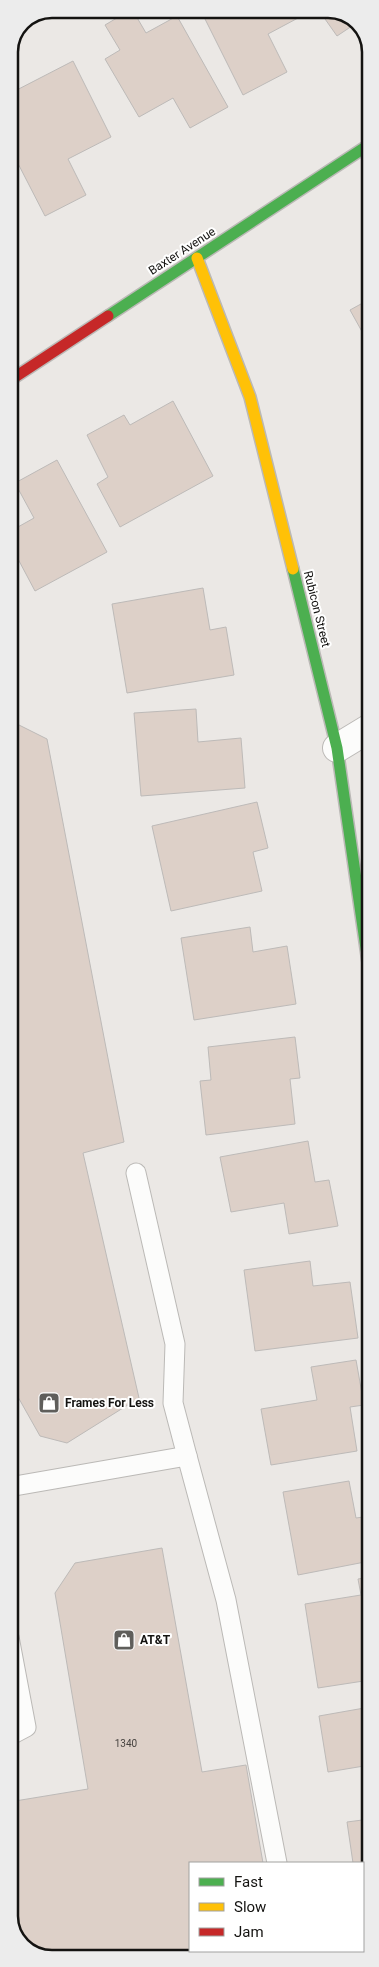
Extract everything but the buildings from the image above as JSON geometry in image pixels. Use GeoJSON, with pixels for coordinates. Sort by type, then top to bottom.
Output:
{"type":"FeatureCollection","features":[{"type":"Feature","properties":{"kind":"street","name":"Baxter Avenue"},"geometry":{"type":"LineString","coordinates":[[17,376],[361,150]]}},
{"type":"Feature","properties":{"kind":"street","name":"Rubicon Street"},"geometry":{"type":"LineString","coordinates":[[197,258],[250,398],[337,748],[361,917]]}},
{"type":"Feature","properties":{"kind":"street"},"geometry":{"type":"LineString","coordinates":[[337,748],[361,733]]}},
{"type":"Feature","properties":{"kind":"lane"},"geometry":{"type":"LineString","coordinates":[[136,1173],[175,1344],[173,1403],[226,1600],[277,1862]]}},
{"type":"Feature","properties":{"kind":"lane"},"geometry":{"type":"LineString","coordinates":[[18,1485],[186,1456]]}},
{"type":"Feature","properties":{"kind":"lane"},"geometry":{"type":"LineString","coordinates":[[18,1684],[26,1727],[18,1731]]}},
{"type":"Feature","properties":{"kind":"traffic: fast"},"geometry":{"type":"LineString","coordinates":[[108,316],[361,150]]}},
{"type":"Feature","properties":{"kind":"traffic: fast"},"geometry":{"type":"LineString","coordinates":[[293,569],[337,748],[361,917]]}},
{"type":"Feature","properties":{"kind":"traffic: slow"},"geometry":{"type":"LineString","coordinates":[[197,258],[250,397],[293,569]]}},
{"type":"Feature","properties":{"kind":"traffic: jam"},"geometry":{"type":"LineString","coordinates":[[17,376],[108,316]]}},
{"type":"Feature","properties":{"kind":"place","name":"Frames For Less"},"geometry":{"type":"Point","coordinates":[49,1403]}},
{"type":"Feature","properties":{"kind":"place","name":"AT&T"},"geometry":{"type":"Point","coordinates":[124,1640]}}]}
